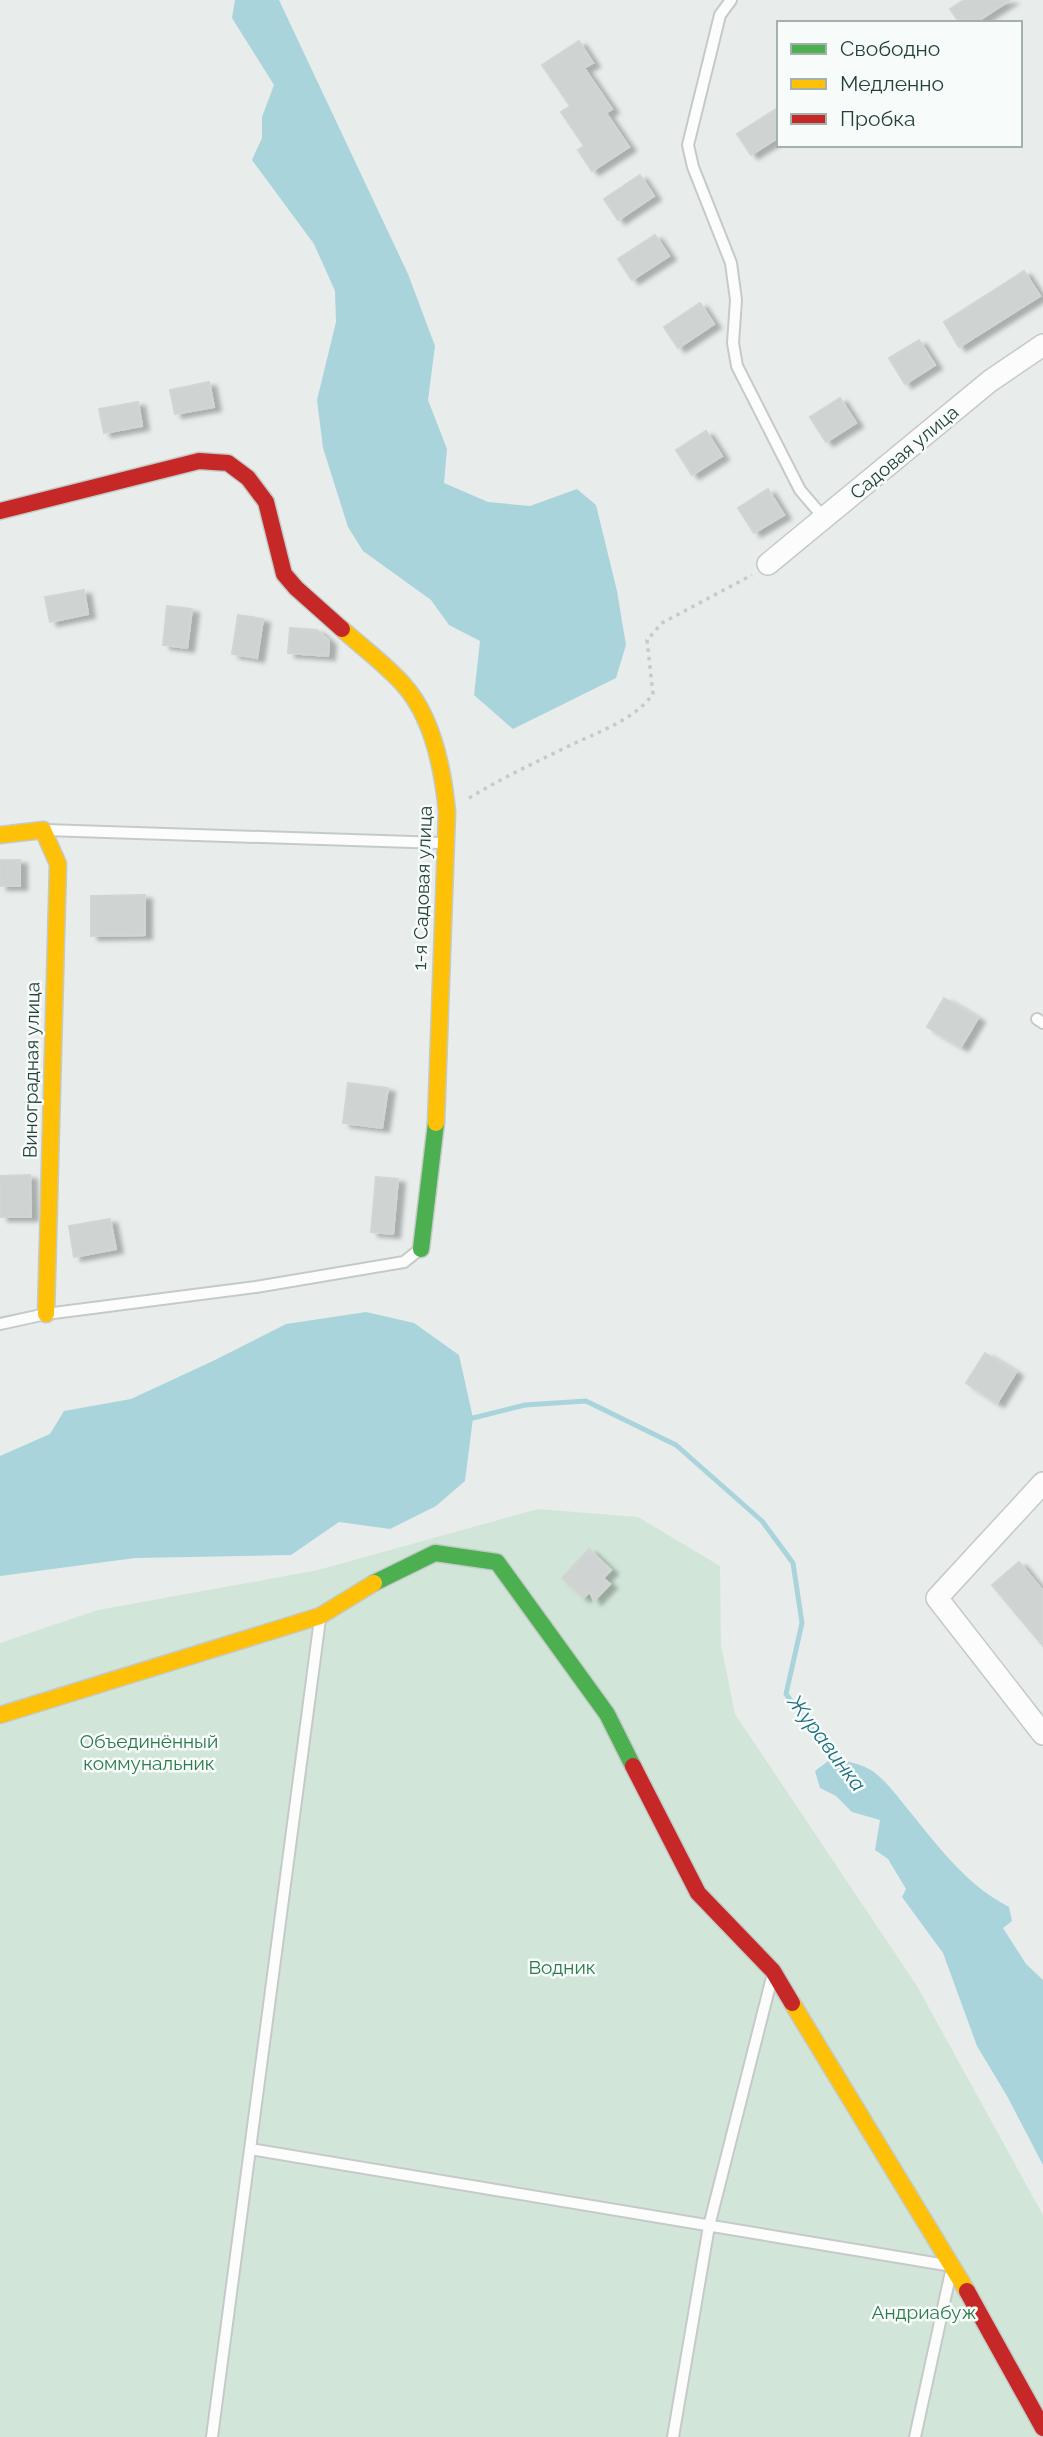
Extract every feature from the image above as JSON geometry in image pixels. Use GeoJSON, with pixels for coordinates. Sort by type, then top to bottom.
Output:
{"type":"FeatureCollection","features":[{"type":"Feature","properties":{"kind":"street","name":"Садовая улица"},"geometry":{"type":"LineString","coordinates":[[768,564],[990,381],[1043,345]]}},
{"type":"Feature","properties":{"kind":"street","name":"1-я Садовая улица"},"geometry":{"type":"LineString","coordinates":[[0,511],[198,461],[228,463],[248,478],[266,502],[284,574],[296,588],[404,685],[418,703],[428,726],[445,788],[447,811],[435,1137],[421,1249]]}},
{"type":"Feature","properties":{"kind":"street"},"geometry":{"type":"LineString","coordinates":[[0,835],[43,830]]}},
{"type":"Feature","properties":{"kind":"street","name":"Виноградная улица"},"geometry":{"type":"LineString","coordinates":[[43,830],[58,864],[46,1314]]}},
{"type":"Feature","properties":{"kind":"street"},"geometry":{"type":"LineString","coordinates":[[1043,1483],[937,1598],[1043,1734]]}},
{"type":"Feature","properties":{"kind":"street"},"geometry":{"type":"LineString","coordinates":[[0,1716],[320,1616],[367,1586],[435,1553],[497,1562],[607,1714],[698,1893],[773,1971],[953,2266],[1043,2428]]}},
{"type":"Feature","properties":{"kind":"lane"},"geometry":{"type":"LineString","coordinates":[[731,0],[720,15],[688,145],[693,167],[731,263],[736,300],[733,343],[737,366],[800,490],[824,518]]}},
{"type":"Feature","properties":{"kind":"lane"},"geometry":{"type":"LineString","coordinates":[[43,830],[446,843]]}},
{"type":"Feature","properties":{"kind":"lane"},"geometry":{"type":"LineString","coordinates":[[0,1324],[46,1314],[256,1287],[404,1262],[421,1249]]}},
{"type":"Feature","properties":{"kind":"lane"},"geometry":{"type":"LineString","coordinates":[[212,2437],[320,1616]]}},
{"type":"Feature","properties":{"kind":"lane"},"geometry":{"type":"LineString","coordinates":[[673,2437],[709,2226],[773,1971]]}},
{"type":"Feature","properties":{"kind":"lane"},"geometry":{"type":"LineString","coordinates":[[250,2149],[953,2266],[915,2437]]}},
{"type":"Feature","properties":{"kind":"path"},"geometry":{"type":"LineString","coordinates":[[447,811],[496,781],[619,722],[645,705],[653,694],[647,640],[663,624],[740,583],[768,564]]}},
{"type":"Feature","properties":{"kind":"green space"},"geometry":{"type":"Polygon","coordinates":[[[538,1509],[638,1517],[720,1566],[721,1645],[735,1714],[917,1986],[1043,2215],[1043,2437],[0,2437],[0,1643],[98,1610],[318,1570],[538,1509]]]}},
{"type":"Feature","properties":{"kind":"water"},"geometry":{"type":"Polygon","coordinates":[[[235,0],[279,0],[408,274],[435,346],[428,400],[447,449],[444,483],[488,502],[530,506],[577,489],[596,505],[617,591],[626,645],[616,678],[513,729],[474,695],[480,641],[449,625],[431,600],[363,551],[348,527],[323,448],[317,400],[336,322],[335,291],[314,244],[252,160],[262,138],[262,117],[274,85],[232,18],[235,0]]]}},
{"type":"Feature","properties":{"kind":"water"},"geometry":{"type":"Polygon","coordinates":[[[366,1312],[414,1323],[459,1355],[473,1418],[465,1481],[436,1506],[390,1529],[339,1522],[291,1555],[135,1558],[0,1576],[0,1456],[50,1434],[64,1411],[131,1399],[286,1324],[366,1312]]]}},
{"type":"Feature","properties":{"kind":"water"},"geometry":{"type":"Polygon","coordinates":[[[832,1758],[861,1765],[880,1777],[955,1865],[980,1888],[1009,1907],[1012,1921],[1003,1928],[1026,1964],[1043,1980],[1043,2165],[977,2046],[943,1953],[902,1897],[906,1889],[888,1859],[875,1850],[880,1820],[852,1812],[836,1796],[820,1788],[815,1771],[832,1758]]]}},
{"type":"Feature","properties":{"kind":"building"},"geometry":{"type":"Polygon","coordinates":[[[964,0],[1010,0],[978,21],[959,21],[950,9],[964,0]]]}},
{"type":"Feature","properties":{"kind":"building"},"geometry":{"type":"Polygon","coordinates":[[[579,41],[593,63],[584,68],[612,109],[606,113],[629,147],[592,171],[578,150],[584,146],[561,112],[570,106],[542,65],[579,41]]]}},
{"type":"Feature","properties":{"kind":"building"},"geometry":{"type":"Polygon","coordinates":[[[777,108],[777,138],[751,155],[737,134],[777,108]]]}},
{"type":"Feature","properties":{"kind":"building"},"geometry":{"type":"Polygon","coordinates":[[[640,175],[654,196],[618,220],[604,199],[640,175]]]}},
{"type":"Feature","properties":{"kind":"building"},"geometry":{"type":"Polygon","coordinates":[[[655,235],[669,256],[632,280],[618,259],[655,235]]]}},
{"type":"Feature","properties":{"kind":"building"},"geometry":{"type":"Polygon","coordinates":[[[1024,271],[1040,296],[959,347],[944,322],[1024,271]]]}},
{"type":"Feature","properties":{"kind":"building"},"geometry":{"type":"Polygon","coordinates":[[[700,303],[714,324],[678,348],[664,327],[700,303]]]}},
{"type":"Feature","properties":{"kind":"building"},"geometry":{"type":"Polygon","coordinates":[[[919,340],[935,365],[905,384],[889,358],[919,340]]]}},
{"type":"Feature","properties":{"kind":"building"},"geometry":{"type":"Polygon","coordinates":[[[209,382],[214,407],[175,414],[170,390],[209,382]]]}},
{"type":"Feature","properties":{"kind":"building"},"geometry":{"type":"Polygon","coordinates":[[[840,398],[856,423],[826,442],[810,417],[840,398]]]}},
{"type":"Feature","properties":{"kind":"building"},"geometry":{"type":"Polygon","coordinates":[[[138,402],[142,426],[104,433],[99,409],[138,402]]]}},
{"type":"Feature","properties":{"kind":"building"},"geometry":{"type":"Polygon","coordinates":[[[706,431],[722,456],[692,475],[676,450],[706,431]]]}},
{"type":"Feature","properties":{"kind":"building"},"geometry":{"type":"Polygon","coordinates":[[[768,489],[784,515],[754,533],[738,508],[768,489]]]}},
{"type":"Feature","properties":{"kind":"building"},"geometry":{"type":"Polygon","coordinates":[[[84,590],[88,614],[50,622],[45,597],[84,590]]]}},
{"type":"Feature","properties":{"kind":"building"},"geometry":{"type":"Polygon","coordinates":[[[167,606],[192,609],[187,648],[163,645],[167,606]]]}},
{"type":"Feature","properties":{"kind":"building"},"geometry":{"type":"Polygon","coordinates":[[[238,615],[263,619],[257,658],[232,654],[238,615]]]}},
{"type":"Feature","properties":{"kind":"building"},"geometry":{"type":"Polygon","coordinates":[[[290,628],[317,630],[329,641],[328,656],[288,653],[290,628]]]}},
{"type":"Feature","properties":{"kind":"building"},"geometry":{"type":"Polygon","coordinates":[[[0,860],[20,860],[20,886],[0,886],[0,860]]]}},
{"type":"Feature","properties":{"kind":"building"},"geometry":{"type":"Polygon","coordinates":[[[145,895],[145,935],[91,936],[91,896],[145,895]]]}},
{"type":"Feature","properties":{"kind":"building"},"geometry":{"type":"Polygon","coordinates":[[[944,998],[978,1018],[961,1047],[927,1027],[944,998]]]}},
{"type":"Feature","properties":{"kind":"building"},"geometry":{"type":"Polygon","coordinates":[[[348,1083],[388,1088],[382,1128],[343,1123],[348,1083]]]}},
{"type":"Feature","properties":{"kind":"building"},"geometry":{"type":"Polygon","coordinates":[[[30,1175],[31,1217],[1,1217],[0,1176],[30,1175]]]}},
{"type":"Feature","properties":{"kind":"building"},"geometry":{"type":"Polygon","coordinates":[[[376,1177],[398,1179],[393,1234],[371,1232],[376,1177]]]}},
{"type":"Feature","properties":{"kind":"building"},"geometry":{"type":"Polygon","coordinates":[[[110,1219],[116,1249],[74,1257],[69,1226],[110,1219]]]}},
{"type":"Feature","properties":{"kind":"building"},"geometry":{"type":"Polygon","coordinates":[[[985,1353],[1016,1372],[997,1403],[966,1383],[985,1353]]]}},
{"type":"Feature","properties":{"kind":"building"},"geometry":{"type":"Polygon","coordinates":[[[589,1549],[611,1570],[603,1578],[610,1584],[594,1601],[590,1592],[583,1598],[562,1578],[589,1549]]]}},
{"type":"Feature","properties":{"kind":"building"},"geometry":{"type":"Polygon","coordinates":[[[1019,1562],[1043,1591],[1043,1646],[992,1585],[1019,1562]]]}},
{"type":"Feature","properties":{"kind":"waterway","name":"Журавинка"},"geometry":{"type":"LineString","coordinates":[[473,1418],[525,1405],[586,1401],[676,1445],[762,1521],[793,1563],[802,1623],[786,1694],[836,1761]]}},
{"type":"Feature","properties":{"kind":"traffic: fast"},"geometry":{"type":"LineString","coordinates":[[421,1249],[436,1123]]}},
{"type":"Feature","properties":{"kind":"traffic: fast"},"geometry":{"type":"LineString","coordinates":[[374,1583],[435,1553],[497,1562],[607,1714],[633,1766]]}},
{"type":"Feature","properties":{"kind":"traffic: slow"},"geometry":{"type":"LineString","coordinates":[[342,629],[389,670],[413,697],[435,744],[443,778],[447,812],[436,1123]]}},
{"type":"Feature","properties":{"kind":"traffic: slow"},"geometry":{"type":"LineString","coordinates":[[0,835],[43,830],[58,864],[46,1314]]}},
{"type":"Feature","properties":{"kind":"traffic: slow"},"geometry":{"type":"LineString","coordinates":[[0,1715],[320,1616],[374,1583]]}},
{"type":"Feature","properties":{"kind":"traffic: slow"},"geometry":{"type":"LineString","coordinates":[[792,2003],[967,2291]]}},
{"type":"Feature","properties":{"kind":"traffic: jam"},"geometry":{"type":"LineString","coordinates":[[0,511],[199,461],[228,463],[248,478],[266,502],[284,574],[342,629]]}},
{"type":"Feature","properties":{"kind":"traffic: jam"},"geometry":{"type":"LineString","coordinates":[[633,1766],[698,1893],[773,1971],[792,2003]]}},
{"type":"Feature","properties":{"kind":"traffic: jam"},"geometry":{"type":"LineString","coordinates":[[967,2291],[1043,2428]]}},
{"type":"Feature","properties":{"kind":"park label","name":"Объединённый коммунальник"},"geometry":{"type":"Point","coordinates":[149,1752]}},
{"type":"Feature","properties":{"kind":"park label","name":"Водник"},"geometry":{"type":"Point","coordinates":[562,1967]}},
{"type":"Feature","properties":{"kind":"park label","name":"Андриабуж"},"geometry":{"type":"Point","coordinates":[924,2312]}}]}
